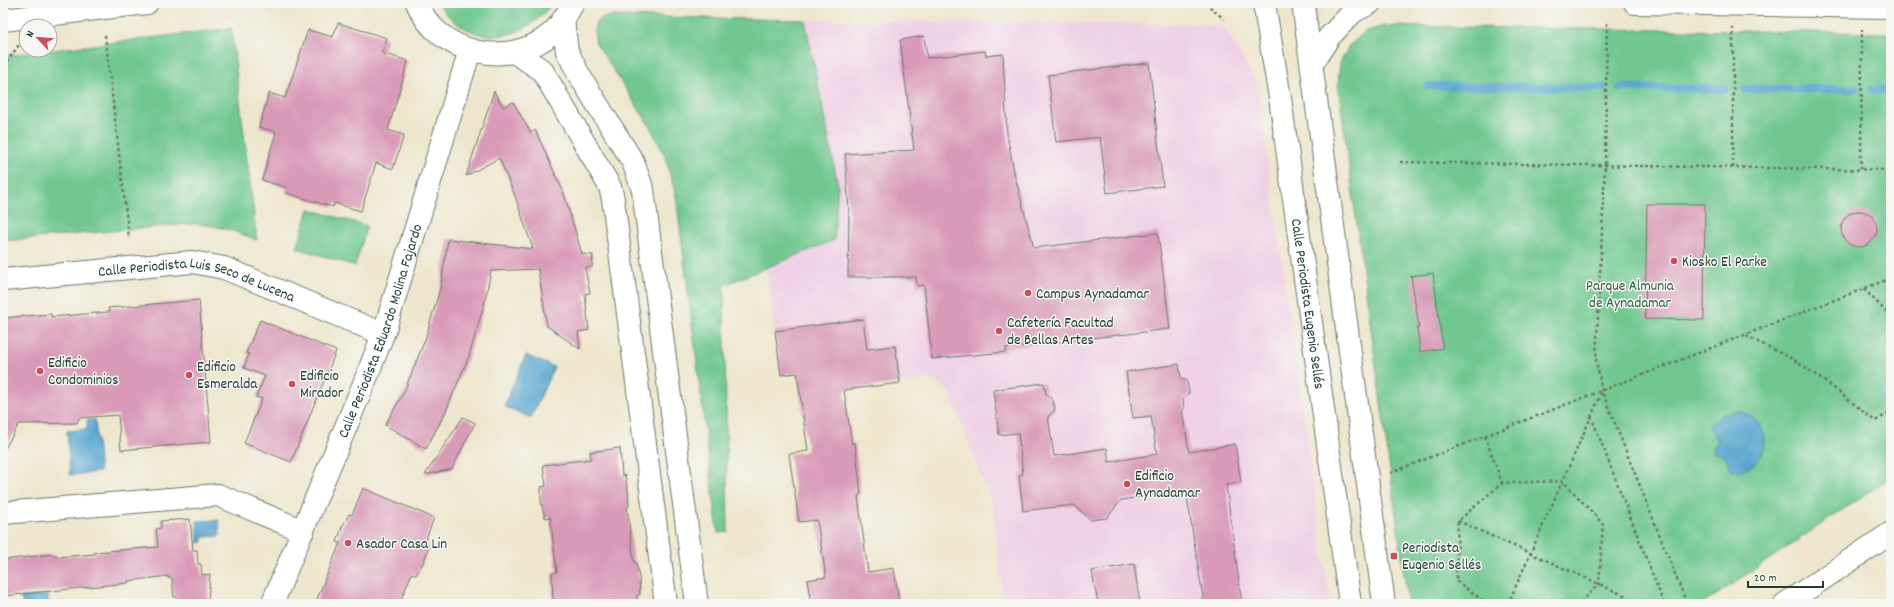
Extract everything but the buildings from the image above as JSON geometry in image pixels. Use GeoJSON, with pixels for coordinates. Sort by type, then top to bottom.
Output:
{"type":"FeatureCollection","features":[{"type":"Feature","properties":{"kind":"main road"},"geometry":{"type":"LineString","coordinates":[[3,20],[147,3]]}},
{"type":"Feature","properties":{"kind":"main road"},"geometry":{"type":"LineString","coordinates":[[417,3],[429,23],[444,37],[457,45],[488,54],[514,52],[541,41],[552,33],[568,12]]}},
{"type":"Feature","properties":{"kind":"main road","name":"Calle Periodista Eugenio Sellés"},"geometry":{"type":"LineString","coordinates":[[1264,3],[1280,98],[1350,604]]}},
{"type":"Feature","properties":{"kind":"main road"},"geometry":{"type":"LineString","coordinates":[[1303,3],[1384,604]]}},
{"type":"Feature","properties":{"kind":"main road"},"geometry":{"type":"LineString","coordinates":[[1312,64],[1329,37],[1353,12],[1370,3]]}},
{"type":"Feature","properties":{"kind":"main road"},"geometry":{"type":"LineString","coordinates":[[1635,3],[1891,7]]}},
{"type":"Feature","properties":{"kind":"main road"},"geometry":{"type":"LineString","coordinates":[[568,12],[567,51],[579,74],[633,162],[643,190],[697,604]]}},
{"type":"Feature","properties":{"kind":"main road","name":"Calle Periodista Eduardo Molina Fajardo"},"geometry":{"type":"LineString","coordinates":[[272,604],[383,334],[396,298],[470,50]]}},
{"type":"Feature","properties":{"kind":"main road"},"geometry":{"type":"LineString","coordinates":[[514,52],[542,70],[610,187],[613,199],[666,604]]}},
{"type":"Feature","properties":{"kind":"main road","name":"Calle Periodista Luis Seco de Lucena"},"geometry":{"type":"LineString","coordinates":[[3,280],[192,262],[224,268],[383,334]]}},
{"type":"Feature","properties":{"kind":"main road"},"geometry":{"type":"LineString","coordinates":[[3,513],[218,495],[303,530]]}},
{"type":"Feature","properties":{"kind":"main road"},"geometry":{"type":"LineString","coordinates":[[1785,604],[1891,533]]}},
{"type":"Feature","properties":{"kind":"path"},"geometry":{"type":"LineString","coordinates":[[1205,3],[1224,19]]}},
{"type":"Feature","properties":{"kind":"path"},"geometry":{"type":"LineString","coordinates":[[1607,23],[1606,166],[1596,360],[1602,391],[1687,604]]}},
{"type":"Feature","properties":{"kind":"path"},"geometry":{"type":"LineString","coordinates":[[1733,25],[1733,168]]}},
{"type":"Feature","properties":{"kind":"path"},"geometry":{"type":"LineString","coordinates":[[1861,170],[1862,27]]}},
{"type":"Feature","properties":{"kind":"path"},"geometry":{"type":"LineString","coordinates":[[105,35],[129,238]]}},
{"type":"Feature","properties":{"kind":"path"},"geometry":{"type":"LineString","coordinates":[[3,68],[18,46]]}},
{"type":"Feature","properties":{"kind":"path"},"geometry":{"type":"LineString","coordinates":[[1400,162],[1891,170]]}},
{"type":"Feature","properties":{"kind":"path"},"geometry":{"type":"LineString","coordinates":[[1384,476],[1891,278]]}},
{"type":"Feature","properties":{"kind":"path"},"geometry":{"type":"LineString","coordinates":[[1864,289],[1891,317]]}},
{"type":"Feature","properties":{"kind":"path"},"geometry":{"type":"LineString","coordinates":[[1746,335],[1793,359],[1830,385],[1875,421],[1891,412]]}},
{"type":"Feature","properties":{"kind":"path"},"geometry":{"type":"LineString","coordinates":[[1508,604],[1602,391]]}},
{"type":"Feature","properties":{"kind":"path"},"geometry":{"type":"LineString","coordinates":[[1591,416],[1664,604]]}},
{"type":"Feature","properties":{"kind":"path"},"geometry":{"type":"LineString","coordinates":[[1485,436],[1502,483]]}},
{"type":"Feature","properties":{"kind":"path"},"geometry":{"type":"LineString","coordinates":[[1488,604],[1456,581],[1458,521],[1502,483],[1562,481],[1604,524],[1599,584],[1579,604]]}},
{"type":"Feature","properties":{"kind":"path"},"geometry":{"type":"LineString","coordinates":[[1458,521],[1628,597]]}},
{"type":"Feature","properties":{"kind":"shaded area","name":"Campus Aynadamar"},"geometry":{"type":"Polygon","coordinates":[[[805,20],[1223,25],[1257,84],[1330,604],[1003,604],[994,509],[949,391],[933,379],[900,383],[895,346],[867,349],[830,324],[775,331],[766,267],[834,239],[838,185],[805,20]]]}},
{"type":"Feature","properties":{"kind":"green space"},"geometry":{"type":"Polygon","coordinates":[[[438,3],[552,3],[540,17],[526,27],[510,33],[495,36],[479,34],[464,28],[450,17],[438,3]]]}},
{"type":"Feature","properties":{"kind":"green space"},"geometry":{"type":"Polygon","coordinates":[[[613,16],[805,20],[838,185],[834,240],[724,285],[728,532],[718,533],[676,196],[665,156],[649,125],[596,43],[594,31],[596,24],[602,19],[613,16]]]}},
{"type":"Feature","properties":{"kind":"green space","name":"Parque Almunia de Aynadamar"},"geometry":{"type":"Polygon","coordinates":[[[1385,26],[1891,33],[1891,477],[1703,604],[1408,604],[1338,84],[1340,63],[1350,45],[1366,31],[1385,26]]]}},
{"type":"Feature","properties":{"kind":"green space"},"geometry":{"type":"Polygon","coordinates":[[[231,28],[257,240],[223,228],[207,225],[187,224],[3,241],[3,56],[18,54],[18,58],[58,58],[58,49],[231,28]]]}},
{"type":"Feature","properties":{"kind":"green space"},"geometry":{"type":"Polygon","coordinates":[[[309,209],[367,226],[355,266],[297,248],[309,209]]]}},
{"type":"Feature","properties":{"kind":"water"},"geometry":{"type":"Polygon","coordinates":[[[526,355],[554,367],[531,418],[504,406],[526,355]]]}},
{"type":"Feature","properties":{"kind":"water"},"geometry":{"type":"Polygon","coordinates":[[[1736,411],[1749,415],[1758,423],[1764,433],[1765,444],[1762,454],[1755,463],[1745,469],[1731,471],[1725,456],[1713,452],[1717,441],[1709,426],[1722,415],[1736,411]]]}},
{"type":"Feature","properties":{"kind":"water"},"geometry":{"type":"Polygon","coordinates":[[[95,419],[100,472],[70,475],[67,431],[87,429],[87,420],[95,419]]]}},
{"type":"Feature","properties":{"kind":"water"},"geometry":{"type":"Polygon","coordinates":[[[219,520],[220,536],[203,537],[203,542],[198,543],[197,521],[219,520]]]}},
{"type":"Feature","properties":{"kind":"water"},"geometry":{"type":"Polygon","coordinates":[[[48,595],[49,604],[22,604],[21,597],[48,595]]]}},
{"type":"Feature","properties":{"kind":"waterway"},"geometry":{"type":"LineString","coordinates":[[1428,86],[1604,88]]}},
{"type":"Feature","properties":{"kind":"waterway"},"geometry":{"type":"LineString","coordinates":[[1620,88],[1725,89]]}},
{"type":"Feature","properties":{"kind":"waterway"},"geometry":{"type":"LineString","coordinates":[[1745,89],[1855,89]]}},
{"type":"Feature","properties":{"kind":"waterway"},"geometry":{"type":"LineString","coordinates":[[1872,90],[1891,90]]}},
{"type":"Feature","properties":{"kind":"place","name":"Kiosko El Parke"},"geometry":{"type":"Point","coordinates":[1674,261]}},
{"type":"Feature","properties":{"kind":"place","name":"Campus Aynadamar"},"geometry":{"type":"Point","coordinates":[1028,293]}},
{"type":"Feature","properties":{"kind":"place","name":"Cafetería Facultad de Bellas Artes"},"geometry":{"type":"Point","coordinates":[999,331]}},
{"type":"Feature","properties":{"kind":"place","name":"Edificio Condominios"},"geometry":{"type":"Point","coordinates":[40,371]}},
{"type":"Feature","properties":{"kind":"place","name":"Edificio Esmeralda"},"geometry":{"type":"Point","coordinates":[189,375]}},
{"type":"Feature","properties":{"kind":"place","name":"Edificio Mirador"},"geometry":{"type":"Point","coordinates":[292,384]}},
{"type":"Feature","properties":{"kind":"place","name":"Edificio Aynadamar"},"geometry":{"type":"Point","coordinates":[1127,484]}},
{"type":"Feature","properties":{"kind":"place","name":"Asador Casa Lin"},"geometry":{"type":"Point","coordinates":[348,543]}},
{"type":"Feature","properties":{"kind":"place","name":"Periodista Eugenio Sellés"},"geometry":{"type":"Point","coordinates":[1394,556]}}]}
